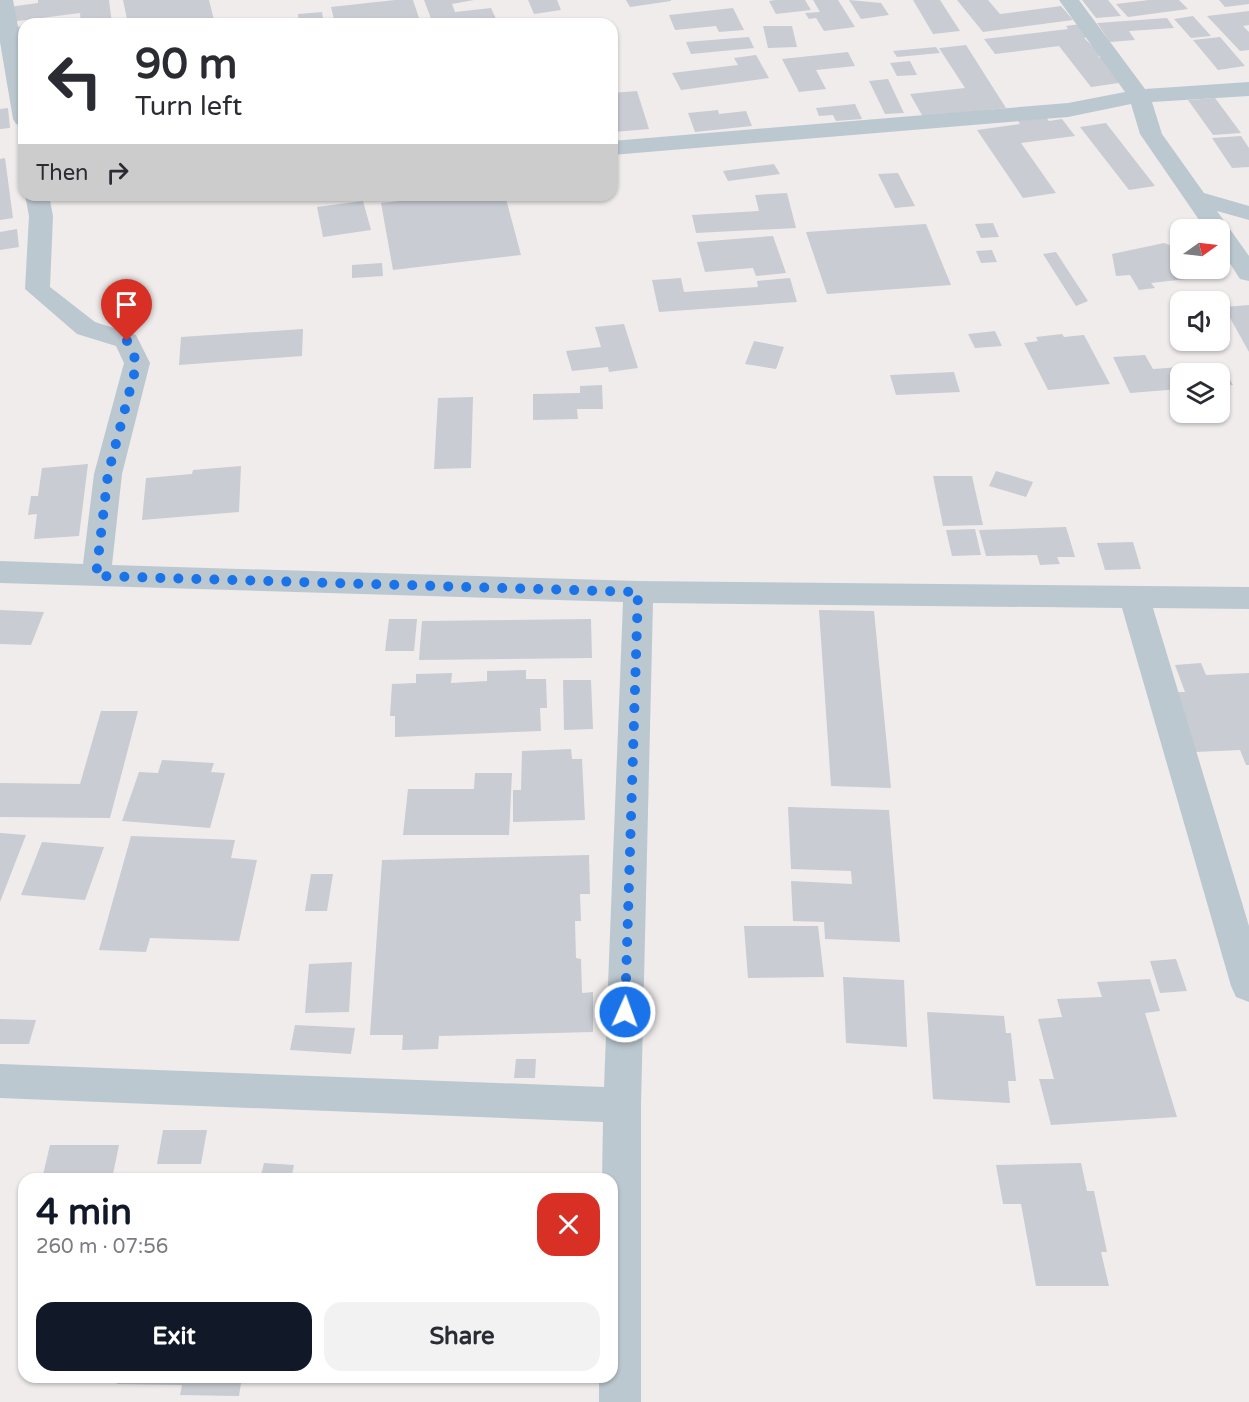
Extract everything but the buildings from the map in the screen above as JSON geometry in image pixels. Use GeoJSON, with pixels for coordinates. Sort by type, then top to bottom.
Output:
{"type":"FeatureCollection","features":[{"type":"Feature","properties":{"kind":"street"},"geometry":{"type":"LineString","coordinates":[[3,0],[18,85]]}},
{"type":"Feature","properties":{"kind":"street"},"geometry":{"type":"LineString","coordinates":[[1069,0],[1140,96],[1151,134],[1211,219]]}},
{"type":"Feature","properties":{"kind":"street"},"geometry":{"type":"LineString","coordinates":[[618,148],[1068,110],[1140,96],[1249,89]]}},
{"type":"Feature","properties":{"kind":"street"},"geometry":{"type":"LineString","coordinates":[[1197,198],[1249,213]]}},
{"type":"Feature","properties":{"kind":"street"},"geometry":{"type":"LineString","coordinates":[[38,201],[41,216],[37,289],[86,328],[127,341],[137,363],[108,474],[96,576]]}},
{"type":"Feature","properties":{"kind":"street"},"geometry":{"type":"LineString","coordinates":[[1230,246],[1249,274]]}},
{"type":"Feature","properties":{"kind":"street"},"geometry":{"type":"LineString","coordinates":[[0,573],[638,592],[1249,598]]}},
{"type":"Feature","properties":{"kind":"street"},"geometry":{"type":"LineString","coordinates":[[620,1402],[622,1105],[638,592]]}},
{"type":"Feature","properties":{"kind":"street"},"geometry":{"type":"LineString","coordinates":[[1134,596],[1249,986]]}},
{"type":"Feature","properties":{"kind":"street"},"geometry":{"type":"LineString","coordinates":[[0,1081],[622,1105]]}},
{"type":"Feature","properties":{"kind":"route"},"geometry":{"type":"LineString","coordinates":[[127,341],[137,363],[108,474],[96,576],[638,592],[625,1012]]}}]}
